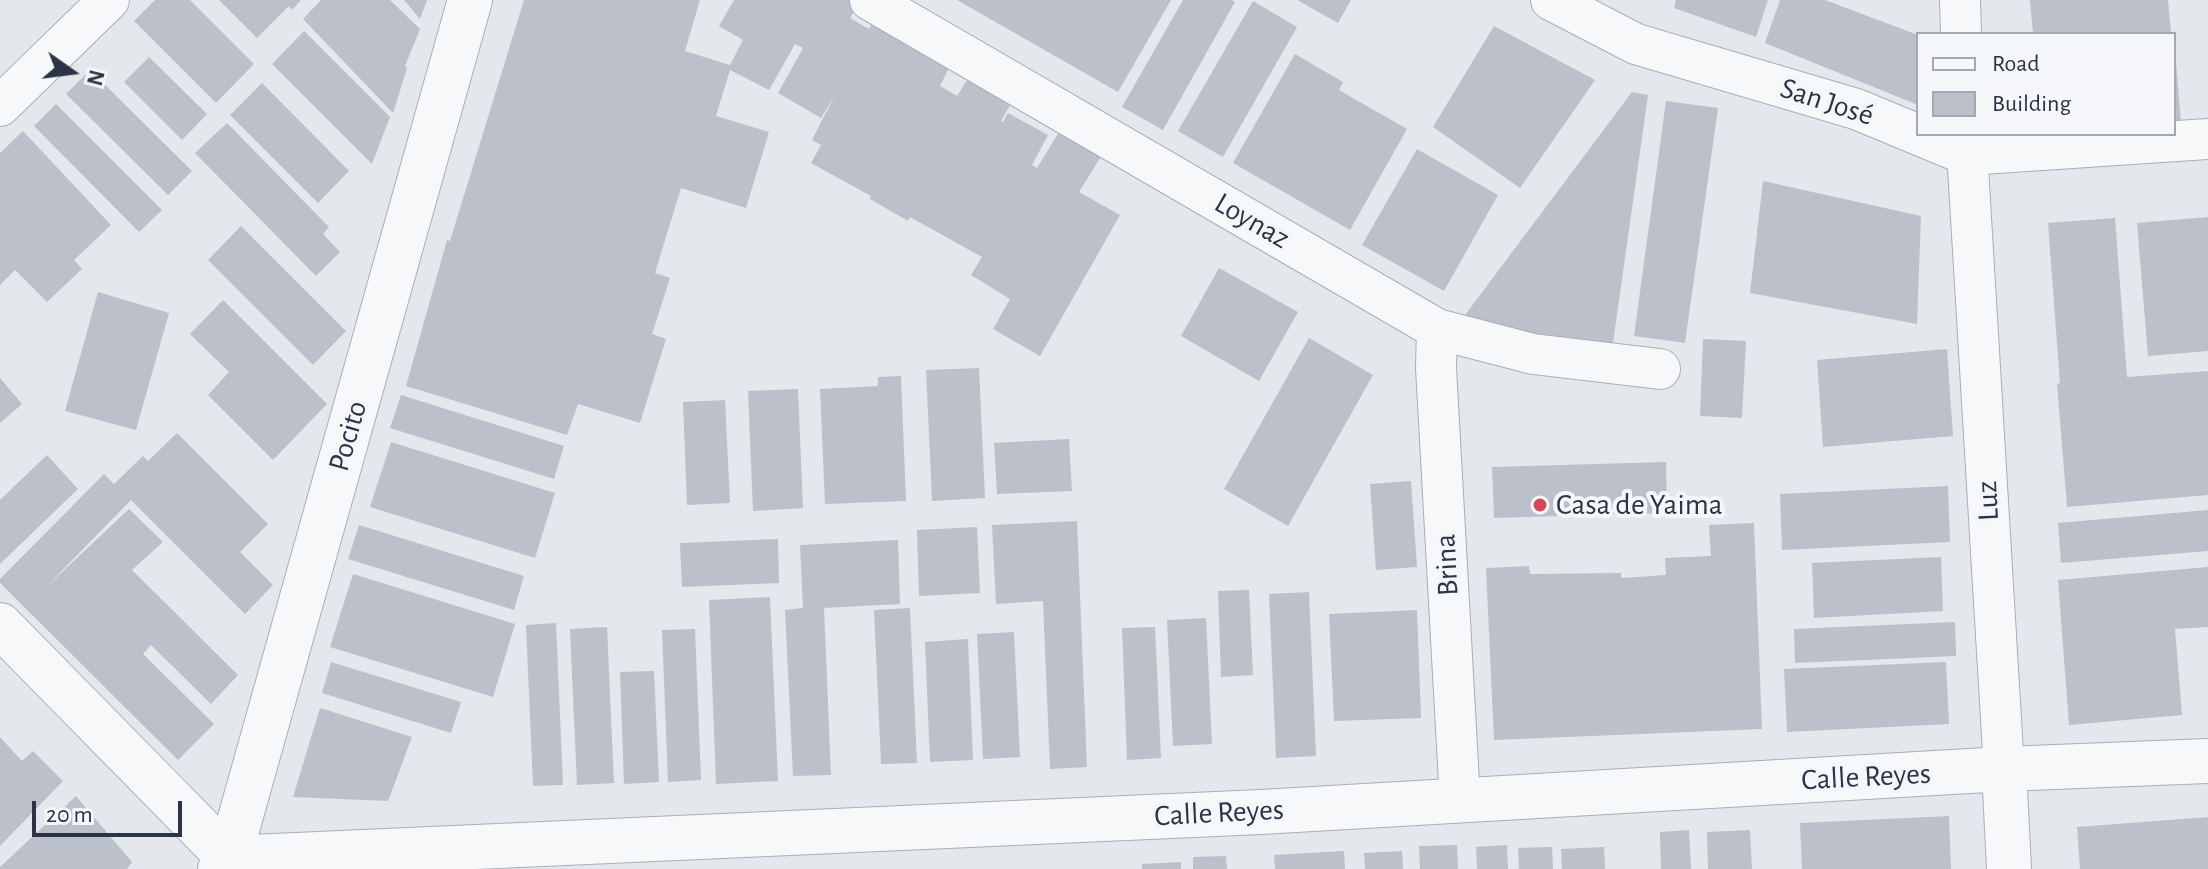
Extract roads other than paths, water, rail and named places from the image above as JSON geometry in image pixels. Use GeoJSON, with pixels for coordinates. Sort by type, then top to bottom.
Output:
{"type":"FeatureCollection","features":[{"type":"Feature","properties":{"kind":"street"},"geometry":{"type":"LineString","coordinates":[[0,106],[109,0]]}},
{"type":"Feature","properties":{"kind":"street","name":"Pocito"},"geometry":{"type":"LineString","coordinates":[[226,865],[470,0]]}},
{"type":"Feature","properties":{"kind":"street","name":"Loynaz"},"geometry":{"type":"LineString","coordinates":[[870,0],[1437,329],[1533,354],[1660,369]]}},
{"type":"Feature","properties":{"kind":"street","name":"San José"},"geometry":{"type":"LineString","coordinates":[[1551,0],[1636,44],[1916,129]]}},
{"type":"Feature","properties":{"kind":"street"},"geometry":{"type":"LineString","coordinates":[[1960,0],[1961,32]]}},
{"type":"Feature","properties":{"kind":"street","name":"San José"},"geometry":{"type":"LineString","coordinates":[[1938,136],[1966,145],[2208,139]]}},
{"type":"Feature","properties":{"kind":"street","name":"Luz"},"geometry":{"type":"LineString","coordinates":[[1966,145],[2009,869]]}},
{"type":"Feature","properties":{"kind":"street","name":"Brina"},"geometry":{"type":"LineString","coordinates":[[1437,329],[1436,368],[1460,801]]}},
{"type":"Feature","properties":{"kind":"street"},"geometry":{"type":"LineString","coordinates":[[0,625],[226,865]]}},
{"type":"Feature","properties":{"kind":"street","name":"Calle Reyes"},"geometry":{"type":"LineString","coordinates":[[226,865],[1460,801],[2004,769],[2208,761]]}},
{"type":"Feature","properties":{"kind":"place","name":"Casa de Yaima"},"geometry":{"type":"Point","coordinates":[1540,505]}}]}
